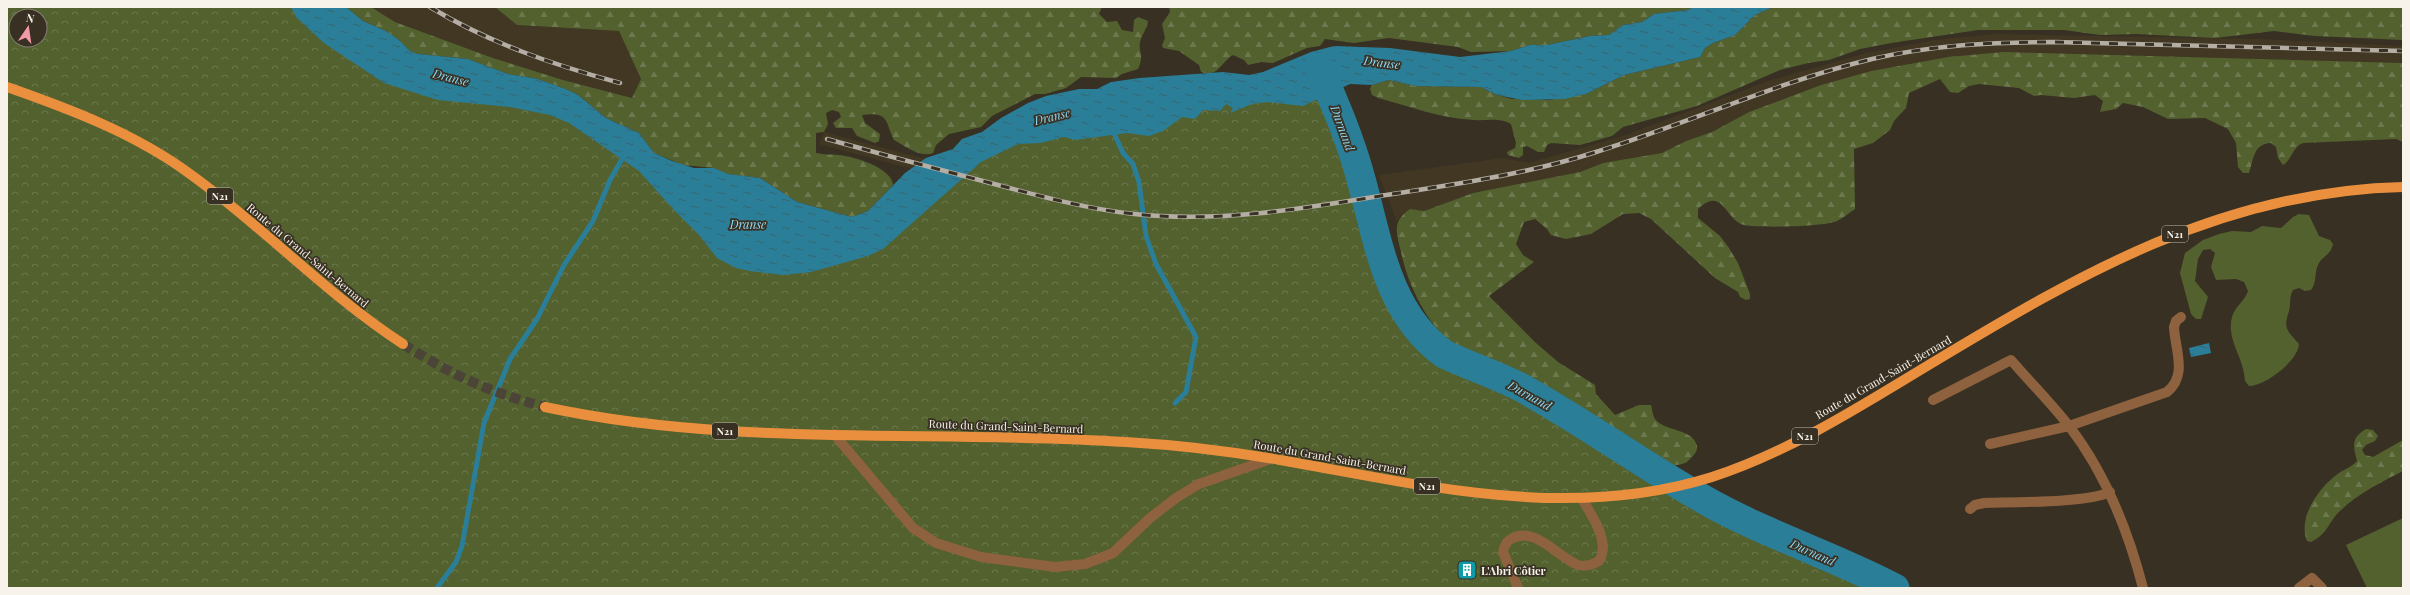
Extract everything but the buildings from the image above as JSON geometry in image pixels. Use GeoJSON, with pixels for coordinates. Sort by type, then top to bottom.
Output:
{"type":"FeatureCollection","features":[{"type":"Feature","properties":{"kind":"main road","name":"Route du Grand-Saint-Bernard"},"geometry":{"type":"LineString","coordinates":[[9,88],[94,121],[147,146],[173,162],[226,201],[344,302],[403,344]]}},
{"type":"Feature","properties":{"kind":"main road","name":"Route du Grand-Saint-Bernard"},"geometry":{"type":"LineString","coordinates":[[545,407],[612,421],[664,427],[834,434],[1036,438],[1156,444],[1274,458],[1461,491],[1527,499],[1582,499],[1612,497],[1677,486],[1717,475],[1777,451],[1809,434],[2070,282],[2156,241],[2208,222],[2281,202],[2349,190],[2403,187]]}},
{"type":"Feature","properties":{"kind":"street"},"geometry":{"type":"LineString","coordinates":[[1990,444],[2070,426],[2167,392],[2175,385],[2180,368],[2174,327],[2176,321],[2181,317]]}},
{"type":"Feature","properties":{"kind":"street"},"geometry":{"type":"LineString","coordinates":[[1933,400],[2011,360],[2070,426],[2109,490],[2126,530],[2143,588]]}},
{"type":"Feature","properties":{"kind":"street"},"geometry":{"type":"LineString","coordinates":[[834,434],[913,528],[936,543],[981,557],[1055,567],[1085,564],[1113,553],[1150,518],[1176,498],[1199,484],[1274,458]]}},
{"type":"Feature","properties":{"kind":"street"},"geometry":{"type":"LineString","coordinates":[[1970,509],[1975,504],[1984,503],[2102,496],[2109,490]]}},
{"type":"Feature","properties":{"kind":"street"},"geometry":{"type":"LineString","coordinates":[[1518,588],[1503,552],[1506,544],[1517,536],[1534,538],[1580,565],[1591,566],[1599,561],[1603,552],[1602,541],[1582,499]]}},
{"type":"Feature","properties":{"kind":"street"},"geometry":{"type":"LineString","coordinates":[[2299,588],[2312,578],[2322,588]]}},
{"type":"Feature","properties":{"kind":"shaded area"},"geometry":{"type":"Polygon","coordinates":[[[371,7],[495,7],[517,25],[619,31],[641,79],[632,98],[563,80],[493,58],[395,22],[371,7]]]}},
{"type":"Feature","properties":{"kind":"shaded area"},"geometry":{"type":"Polygon","coordinates":[[[1995,34],[2261,39],[2403,46],[2403,63],[2003,52],[1948,57],[1871,71],[1821,85],[1749,112],[1712,132],[1686,141],[1662,153],[1603,163],[1580,172],[1473,193],[1424,211],[1410,209],[1400,216],[1397,222],[1379,175],[1502,158],[1528,163],[1623,136],[1768,81],[1862,54],[1934,40],[1995,34]]]}},
{"type":"Feature","properties":{"kind":"shaded area"},"geometry":{"type":"Polygon","coordinates":[[[824,132],[933,161],[923,172],[819,144],[824,132]]]}},
{"type":"Feature","properties":{"kind":"green space"},"geometry":{"type":"Polygon","coordinates":[[[7,7],[301,7],[378,72],[557,111],[797,248],[979,157],[1026,128],[1307,77],[1346,108],[1369,197],[1388,286],[1440,356],[1589,420],[1650,475],[1792,549],[1852,564],[1900,588],[7,588],[7,7]]]}},
{"type":"Feature","properties":{"kind":"green space"},"geometry":{"type":"Polygon","coordinates":[[[346,7],[371,7],[395,22],[493,58],[563,80],[632,98],[641,79],[619,31],[517,25],[495,7],[1102,7],[1099,14],[1107,22],[1117,21],[1122,30],[1133,32],[1134,20],[1138,17],[1148,21],[1147,27],[1140,42],[1141,60],[1138,69],[1122,74],[1116,78],[1081,77],[1066,88],[1045,94],[1035,94],[992,116],[981,127],[949,134],[936,145],[933,153],[918,153],[894,140],[885,119],[882,116],[871,114],[862,115],[865,123],[880,134],[879,141],[875,143],[857,136],[852,128],[836,128],[833,123],[841,117],[839,112],[832,110],[826,113],[828,124],[824,132],[816,133],[816,153],[845,156],[862,160],[886,173],[891,179],[893,185],[868,211],[852,217],[797,202],[760,178],[727,174],[714,168],[683,165],[654,153],[639,133],[606,118],[578,95],[568,90],[538,79],[508,74],[468,59],[418,54],[410,51],[399,40],[386,31],[363,21],[346,7]]]}},
{"type":"Feature","properties":{"kind":"green space"},"geometry":{"type":"Polygon","coordinates":[[[1169,7],[1693,7],[1688,10],[1654,14],[1642,22],[1623,25],[1609,35],[1590,36],[1547,45],[1530,45],[1511,51],[1471,52],[1458,47],[1389,38],[1354,43],[1325,39],[1320,46],[1307,48],[1273,63],[1261,62],[1248,65],[1244,60],[1233,55],[1218,69],[1211,73],[1207,73],[1201,72],[1199,65],[1179,51],[1163,48],[1162,45],[1165,38],[1162,24],[1170,12],[1169,7]]]}},
{"type":"Feature","properties":{"kind":"green space"},"geometry":{"type":"Polygon","coordinates":[[[1773,7],[2403,7],[2403,40],[2315,36],[2274,31],[2215,38],[2136,34],[2100,35],[2064,30],[1978,30],[1860,49],[1829,60],[1808,63],[1780,70],[1697,106],[1623,127],[1612,136],[1580,145],[1551,143],[1547,145],[1544,152],[1538,152],[1527,146],[1523,147],[1523,155],[1519,158],[1508,155],[1507,152],[1515,148],[1516,143],[1511,124],[1498,120],[1462,119],[1438,115],[1378,98],[1372,95],[1370,89],[1372,85],[1388,80],[1416,86],[1481,87],[1497,95],[1512,99],[1549,100],[1586,94],[1624,75],[1700,57],[1705,48],[1713,43],[1735,35],[1755,15],[1773,7]]]}},
{"type":"Feature","properties":{"kind":"green space"},"geometry":{"type":"Polygon","coordinates":[[[2003,52],[2403,63],[2403,142],[2396,139],[2303,143],[2296,147],[2286,163],[2283,165],[2278,158],[2276,147],[2271,143],[2265,144],[2257,149],[2249,173],[2243,173],[2238,167],[2236,143],[2228,129],[2205,118],[2168,119],[2143,107],[2123,103],[2116,109],[2100,112],[2103,101],[2095,95],[2074,98],[2041,95],[2034,96],[2019,88],[1979,84],[1969,86],[1958,93],[1950,92],[1940,79],[1909,93],[1906,108],[1894,121],[1890,130],[1873,143],[1854,149],[1855,209],[1837,221],[1805,226],[1752,226],[1744,225],[1738,222],[1719,202],[1713,201],[1706,203],[1698,209],[1698,218],[1720,236],[1738,263],[1750,294],[1750,299],[1746,300],[1740,297],[1738,292],[1715,278],[1651,219],[1639,213],[1623,214],[1591,234],[1566,239],[1551,235],[1547,229],[1535,219],[1524,222],[1516,244],[1523,255],[1534,262],[1489,296],[1536,343],[1558,362],[1595,385],[1596,394],[1615,415],[1639,405],[1651,405],[1654,418],[1660,423],[1690,436],[1697,446],[1697,450],[1687,462],[1677,465],[1655,463],[1645,458],[1603,423],[1579,407],[1479,359],[1455,345],[1445,337],[1427,316],[1413,290],[1404,264],[1397,233],[1400,218],[1410,209],[1424,211],[1473,193],[1580,172],[1603,163],[1662,153],[1686,141],[1712,132],[1749,112],[1821,85],[1871,71],[1948,57],[2003,52]]]}},
{"type":"Feature","properties":{"kind":"green space"},"geometry":{"type":"Polygon","coordinates":[[[2299,214],[2309,215],[2319,236],[2330,240],[2333,244],[2332,248],[2318,265],[2314,284],[2311,290],[2305,291],[2299,288],[2293,290],[2286,326],[2299,344],[2293,358],[2272,377],[2256,385],[2249,386],[2245,381],[2242,364],[2231,333],[2233,313],[2245,298],[2248,291],[2244,282],[2236,279],[2216,280],[2211,267],[2215,253],[2210,249],[2203,250],[2198,259],[2195,281],[2208,297],[2201,319],[2196,319],[2191,314],[2180,273],[2185,253],[2203,240],[2219,234],[2232,231],[2251,232],[2262,226],[2281,228],[2293,217],[2299,214]]]}},
{"type":"Feature","properties":{"kind":"green space"},"geometry":{"type":"Polygon","coordinates":[[[2366,429],[2373,430],[2378,436],[2375,441],[2366,445],[2362,450],[2365,455],[2373,457],[2403,440],[2403,471],[2354,499],[2336,515],[2325,531],[2317,539],[2311,542],[2307,541],[2305,522],[2312,503],[2332,479],[2357,461],[2354,442],[2361,432],[2366,429]]]}},
{"type":"Feature","properties":{"kind":"green space"},"geometry":{"type":"Polygon","coordinates":[[[2403,518],[2403,588],[2367,588],[2346,545],[2403,518]]]}},
{"type":"Feature","properties":{"kind":"water","name":"Dranse"},"geometry":{"type":"Polygon","coordinates":[[[291,7],[346,7],[363,21],[386,31],[399,40],[410,51],[418,54],[468,59],[508,74],[538,79],[568,90],[578,95],[606,118],[639,133],[654,153],[694,168],[714,168],[728,174],[760,178],[797,202],[852,217],[868,211],[905,173],[926,158],[953,149],[962,139],[982,132],[1001,118],[1028,103],[1046,96],[1079,89],[1097,89],[1111,82],[1140,78],[1223,72],[1249,75],[1263,72],[1311,52],[1334,46],[1390,48],[1460,57],[1511,51],[1530,45],[1547,45],[1590,36],[1609,35],[1623,25],[1642,22],[1654,14],[1688,10],[1693,7],[1773,7],[1755,15],[1735,35],[1713,43],[1705,48],[1700,57],[1624,75],[1586,94],[1564,99],[1522,100],[1497,95],[1481,87],[1416,86],[1388,80],[1372,85],[1350,84],[1303,106],[1268,102],[1252,104],[1230,113],[1233,108],[1226,104],[1220,111],[1203,110],[1195,119],[1182,117],[1163,131],[1149,136],[1127,133],[1075,140],[1065,137],[1040,143],[1018,144],[981,162],[883,249],[868,256],[811,272],[783,275],[736,268],[717,258],[700,236],[639,171],[569,123],[550,115],[510,107],[438,100],[384,83],[324,43],[296,17],[291,7]]]}},
{"type":"Feature","properties":{"kind":"water"},"geometry":{"type":"Polygon","coordinates":[[[2209,343],[2211,353],[2191,357],[2189,348],[2209,343]]]}},
{"type":"Feature","properties":{"kind":"waterway","name":"Durnand"},"geometry":{"type":"LineString","coordinates":[[1319,67],[1351,145],[1386,271],[1396,295],[1408,317],[1424,336],[1444,354],[1522,388],[1568,415],[1680,486],[1726,512],[1847,565],[1895,588]]}},
{"type":"Feature","properties":{"kind":"waterway"},"geometry":{"type":"LineString","coordinates":[[1112,129],[1123,153],[1133,164],[1139,182],[1146,236],[1156,264],[1196,337],[1186,392],[1175,403]]}},
{"type":"Feature","properties":{"kind":"waterway"},"geometry":{"type":"LineString","coordinates":[[437,588],[456,562],[462,546],[484,423],[510,359],[537,319],[564,265],[593,221],[610,180],[625,154]]}},
{"type":"Feature","properties":{"kind":"tunnel"},"geometry":{"type":"LineString","coordinates":[[403,344],[438,365],[471,382],[545,407]]}},
{"type":"Feature","properties":{"kind":"railway"},"geometry":{"type":"LineString","coordinates":[[430,7],[475,32],[522,52],[571,69],[620,83]]}},
{"type":"Feature","properties":{"kind":"railway"},"geometry":{"type":"LineString","coordinates":[[827,139],[1032,194],[1100,209],[1134,214],[1166,216],[1229,216],[1292,210],[1465,182],[1570,160],[1631,141],[1802,79],[1872,59],[1917,50],[1963,45],[2054,42],[2403,51]]}},
{"type":"Feature","properties":{"kind":"place","name":"L'Abri Côtier"},"geometry":{"type":"Point","coordinates":[1467,570]}}]}
